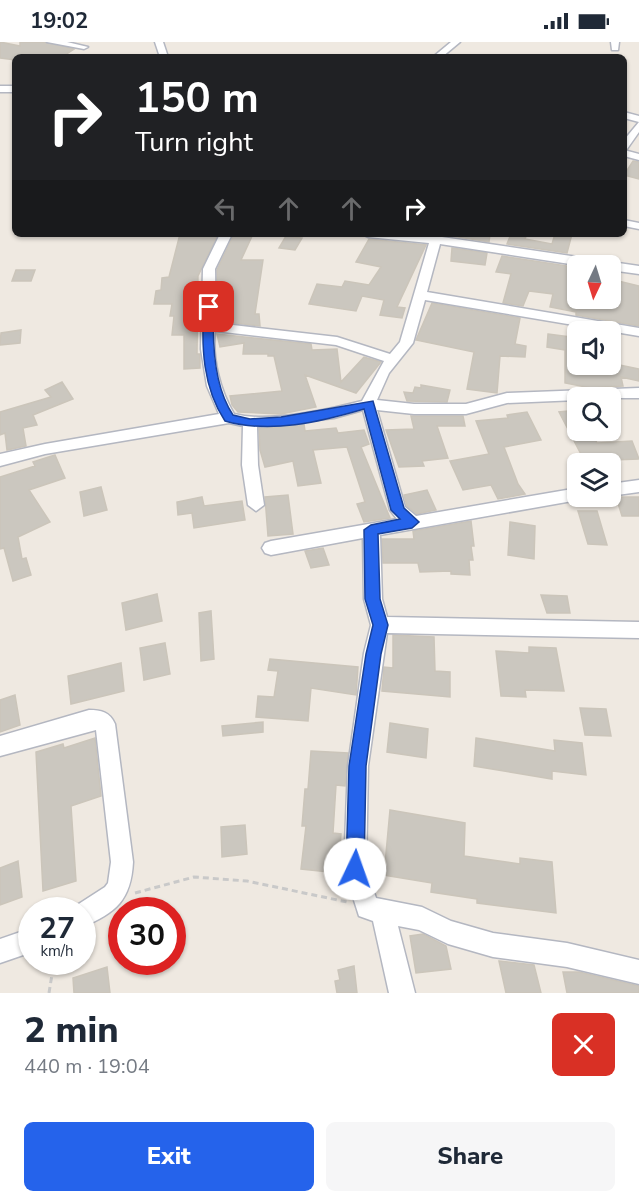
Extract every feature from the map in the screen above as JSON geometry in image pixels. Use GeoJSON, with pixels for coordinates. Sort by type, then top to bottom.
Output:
{"type":"FeatureCollection","features":[{"type":"Feature","properties":{"kind":"street"},"geometry":{"type":"LineString","coordinates":[[51,42],[86,44]]}},
{"type":"Feature","properties":{"kind":"street"},"geometry":{"type":"LineString","coordinates":[[441,54],[456,42]]}},
{"type":"Feature","properties":{"kind":"street"},"geometry":{"type":"LineString","coordinates":[[627,143],[639,125]]}},
{"type":"Feature","properties":{"kind":"street"},"geometry":{"type":"LineString","coordinates":[[225,237],[209,269],[207,334],[212,378],[220,404],[229,418]]}},
{"type":"Feature","properties":{"kind":"street"},"geometry":{"type":"LineString","coordinates":[[412,522],[398,510],[368,404],[374,389],[406,343],[437,237],[567,259]]}},
{"type":"Feature","properties":{"kind":"street"},"geometry":{"type":"LineString","coordinates":[[621,268],[639,270]]}},
{"type":"Feature","properties":{"kind":"street"},"geometry":{"type":"LineString","coordinates":[[420,295],[639,332]]}},
{"type":"Feature","properties":{"kind":"street"},"geometry":{"type":"LineString","coordinates":[[209,326],[337,341],[393,359]]}},
{"type":"Feature","properties":{"kind":"street"},"geometry":{"type":"LineString","coordinates":[[0,460],[45,449],[207,420],[229,418],[250,423],[281,422],[334,413],[368,404],[449,410],[466,409],[507,398],[639,393]]}},
{"type":"Feature","properties":{"kind":"street"},"geometry":{"type":"LineString","coordinates":[[250,423],[250,465],[256,505]]}},
{"type":"Feature","properties":{"kind":"street"},"geometry":{"type":"LineString","coordinates":[[621,488],[639,486]]}},
{"type":"Feature","properties":{"kind":"street"},"geometry":{"type":"LineString","coordinates":[[271,548],[567,496]]}},
{"type":"Feature","properties":{"kind":"street"},"geometry":{"type":"LineString","coordinates":[[371,530],[373,599],[380,625],[373,654],[358,766],[355,869],[375,909],[402,993]]}},
{"type":"Feature","properties":{"kind":"street"},"geometry":{"type":"LineString","coordinates":[[380,625],[639,630]]}},
{"type":"Feature","properties":{"kind":"street"},"geometry":{"type":"LineString","coordinates":[[0,746],[89,720],[99,720],[105,724],[122,862],[122,880],[114,897]]}},
{"type":"Feature","properties":{"kind":"street"},"geometry":{"type":"LineString","coordinates":[[375,909],[422,919],[448,932],[494,945],[567,955],[639,972]]}},
{"type":"Feature","properties":{"kind":"street"},"geometry":{"type":"LineString","coordinates":[[0,951],[18,945]]}},
{"type":"Feature","properties":{"kind":"path"},"geometry":{"type":"LineString","coordinates":[[118,897],[195,878],[247,881],[375,909]]}},
{"type":"Feature","properties":{"kind":"path"},"geometry":{"type":"LineString","coordinates":[[49,993],[52,975]]}},
{"type":"Feature","properties":{"kind":"building"},"geometry":{"type":"Polygon","coordinates":[[[0,42],[20,46],[20,42],[45,42],[74,49],[66,54],[12,54],[12,60],[0,58],[0,42]]]}},
{"type":"Feature","properties":{"kind":"building"},"geometry":{"type":"Polygon","coordinates":[[[633,161],[639,162],[639,179],[627,176],[627,170],[633,161]]]}},
{"type":"Feature","properties":{"kind":"building"},"geometry":{"type":"Polygon","coordinates":[[[179,237],[217,237],[198,276],[197,354],[200,354],[200,368],[184,369],[184,335],[172,335],[174,316],[170,316],[172,304],[154,304],[156,291],[161,290],[162,278],[169,277],[179,237]]]}},
{"type":"Feature","properties":{"kind":"building"},"geometry":{"type":"Polygon","coordinates":[[[233,237],[252,237],[241,260],[263,260],[255,314],[259,314],[260,326],[218,321],[217,270],[233,237]]]}},
{"type":"Feature","properties":{"kind":"building"},"geometry":{"type":"Polygon","coordinates":[[[285,237],[302,238],[295,250],[279,248],[285,237]]]}},
{"type":"Feature","properties":{"kind":"building"},"geometry":{"type":"Polygon","coordinates":[[[459,237],[490,237],[489,242],[459,237]]]}},
{"type":"Feature","properties":{"kind":"building"},"geometry":{"type":"Polygon","coordinates":[[[510,237],[526,237],[525,239],[552,244],[554,237],[571,237],[567,253],[507,244],[510,237]]]}},
{"type":"Feature","properties":{"kind":"building"},"geometry":{"type":"Polygon","coordinates":[[[369,239],[426,245],[397,307],[405,308],[402,318],[380,315],[384,300],[362,296],[356,311],[309,304],[317,284],[342,287],[345,281],[369,285],[381,267],[356,262],[369,239]]]}},
{"type":"Feature","properties":{"kind":"building"},"geometry":{"type":"Polygon","coordinates":[[[452,248],[487,253],[485,265],[451,261],[452,248]]]}},
{"type":"Feature","properties":{"kind":"building"},"geometry":{"type":"Polygon","coordinates":[[[502,256],[567,266],[567,309],[621,309],[621,282],[639,286],[639,326],[621,321],[576,315],[576,312],[550,307],[553,294],[529,291],[523,306],[503,303],[511,274],[496,272],[502,256]]]}},
{"type":"Feature","properties":{"kind":"building"},"geometry":{"type":"Polygon","coordinates":[[[16,270],[35,270],[31,281],[12,281],[16,270]]]}},
{"type":"Feature","properties":{"kind":"building"},"geometry":{"type":"Polygon","coordinates":[[[432,303],[520,318],[515,344],[526,346],[525,357],[500,356],[497,393],[467,389],[474,352],[416,340],[432,303]]]}},
{"type":"Feature","properties":{"kind":"building"},"geometry":{"type":"Polygon","coordinates":[[[21,330],[20,343],[0,345],[1,333],[21,330]]]}},
{"type":"Feature","properties":{"kind":"building"},"geometry":{"type":"Polygon","coordinates":[[[217,334],[311,344],[312,350],[337,349],[341,382],[364,357],[381,362],[356,393],[305,375],[316,407],[281,414],[238,412],[232,405],[230,396],[282,391],[274,356],[243,354],[244,343],[220,347],[217,334]]]}},
{"type":"Feature","properties":{"kind":"building"},"geometry":{"type":"Polygon","coordinates":[[[548,334],[567,337],[567,375],[621,375],[621,365],[639,369],[639,381],[621,377],[623,386],[607,387],[586,387],[565,383],[565,350],[547,347],[548,334]]]}},
{"type":"Feature","properties":{"kind":"building"},"geometry":{"type":"Polygon","coordinates":[[[62,382],[73,399],[33,415],[37,425],[23,428],[26,446],[7,450],[5,433],[0,435],[0,412],[51,397],[45,390],[62,382]]]}},
{"type":"Feature","properties":{"kind":"building"},"geometry":{"type":"Polygon","coordinates":[[[421,385],[450,390],[447,402],[407,401],[404,392],[413,393],[415,387],[421,388],[421,385]]]}},
{"type":"Feature","properties":{"kind":"building"},"geometry":{"type":"Polygon","coordinates":[[[567,411],[567,427],[559,412],[567,411]]]}},
{"type":"Feature","properties":{"kind":"building"},"geometry":{"type":"Polygon","coordinates":[[[527,412],[541,440],[504,447],[518,484],[525,494],[498,499],[491,485],[463,490],[450,461],[489,454],[476,421],[508,418],[507,415],[527,412]]]}},
{"type":"Feature","properties":{"kind":"building"},"geometry":{"type":"Polygon","coordinates":[[[411,416],[463,416],[465,426],[437,426],[448,458],[422,461],[424,466],[399,467],[386,430],[414,429],[411,416]]]}},
{"type":"Feature","properties":{"kind":"building"},"geometry":{"type":"Polygon","coordinates":[[[304,424],[305,431],[336,428],[338,433],[364,430],[369,444],[361,447],[390,518],[364,522],[357,504],[365,502],[347,447],[313,450],[321,483],[298,486],[293,461],[265,467],[260,450],[259,429],[304,424]]]}},
{"type":"Feature","properties":{"kind":"building"},"geometry":{"type":"Polygon","coordinates":[[[574,441],[596,441],[597,443],[632,441],[639,459],[621,460],[621,453],[580,453],[574,441]]]}},
{"type":"Feature","properties":{"kind":"building"},"geometry":{"type":"Polygon","coordinates":[[[55,455],[65,478],[29,490],[50,522],[18,537],[22,559],[26,558],[31,575],[13,581],[4,548],[0,549],[0,477],[35,466],[33,462],[55,455]]]}},
{"type":"Feature","properties":{"kind":"building"},"geometry":{"type":"Polygon","coordinates":[[[101,487],[107,510],[84,516],[80,492],[101,487]]]}},
{"type":"Feature","properties":{"kind":"building"},"geometry":{"type":"Polygon","coordinates":[[[427,490],[436,510],[417,514],[407,506],[404,495],[427,490]]]}},
{"type":"Feature","properties":{"kind":"building"},"geometry":{"type":"Polygon","coordinates":[[[288,495],[293,534],[268,536],[265,497],[288,495]]]}},
{"type":"Feature","properties":{"kind":"building"},"geometry":{"type":"Polygon","coordinates":[[[202,497],[204,506],[242,501],[245,520],[194,528],[192,513],[178,515],[177,502],[202,497]]]}},
{"type":"Feature","properties":{"kind":"building"},"geometry":{"type":"Polygon","coordinates":[[[621,497],[639,497],[639,516],[622,516],[619,507],[621,507],[621,497]]]}},
{"type":"Feature","properties":{"kind":"building"},"geometry":{"type":"Polygon","coordinates":[[[578,511],[597,511],[607,545],[588,544],[578,511]]]}},
{"type":"Feature","properties":{"kind":"building"},"geometry":{"type":"Polygon","coordinates":[[[471,521],[474,546],[471,546],[473,560],[469,560],[470,575],[451,574],[451,571],[420,572],[418,563],[383,563],[382,539],[414,539],[413,531],[471,521]]]}},
{"type":"Feature","properties":{"kind":"building"},"geometry":{"type":"Polygon","coordinates":[[[510,522],[535,526],[534,559],[508,555],[510,522]]]}},
{"type":"Feature","properties":{"kind":"building"},"geometry":{"type":"Polygon","coordinates":[[[323,548],[329,565],[311,568],[305,551],[323,548]]]}},
{"type":"Feature","properties":{"kind":"building"},"geometry":{"type":"Polygon","coordinates":[[[157,594],[162,621],[126,630],[122,603],[157,594]]]}},
{"type":"Feature","properties":{"kind":"building"},"geometry":{"type":"Polygon","coordinates":[[[541,595],[567,596],[570,613],[547,613],[541,595]]]}},
{"type":"Feature","properties":{"kind":"building"},"geometry":{"type":"Polygon","coordinates":[[[211,611],[214,659],[201,661],[199,613],[211,611]]]}},
{"type":"Feature","properties":{"kind":"building"},"geometry":{"type":"Polygon","coordinates":[[[393,635],[434,637],[435,671],[450,672],[450,697],[382,691],[384,667],[393,668],[393,635]]]}},
{"type":"Feature","properties":{"kind":"building"},"geometry":{"type":"Polygon","coordinates":[[[165,643],[170,674],[144,680],[140,648],[165,643]]]}},
{"type":"Feature","properties":{"kind":"building"},"geometry":{"type":"Polygon","coordinates":[[[529,647],[556,648],[564,691],[525,690],[526,697],[501,696],[496,651],[529,653],[529,647]]]}},
{"type":"Feature","properties":{"kind":"building"},"geometry":{"type":"Polygon","coordinates":[[[270,659],[358,667],[356,695],[311,688],[308,721],[256,717],[258,696],[274,697],[278,671],[268,670],[270,659]]]}},
{"type":"Feature","properties":{"kind":"building"},"geometry":{"type":"Polygon","coordinates":[[[121,663],[124,691],[71,704],[68,676],[121,663]]]}},
{"type":"Feature","properties":{"kind":"building"},"geometry":{"type":"Polygon","coordinates":[[[15,695],[20,725],[0,732],[0,700],[15,695]]]}},
{"type":"Feature","properties":{"kind":"building"},"geometry":{"type":"Polygon","coordinates":[[[580,708],[606,709],[611,736],[585,735],[580,708]]]}},
{"type":"Feature","properties":{"kind":"building"},"geometry":{"type":"Polygon","coordinates":[[[263,722],[263,732],[223,736],[222,726],[263,722]]]}},
{"type":"Feature","properties":{"kind":"building"},"geometry":{"type":"Polygon","coordinates":[[[390,723],[428,729],[426,758],[387,752],[390,723]]]}},
{"type":"Feature","properties":{"kind":"building"},"geometry":{"type":"Polygon","coordinates":[[[95,738],[101,796],[71,806],[76,881],[43,891],[36,752],[63,744],[64,748],[95,738]]]}},
{"type":"Feature","properties":{"kind":"building"},"geometry":{"type":"Polygon","coordinates":[[[476,738],[555,751],[554,740],[582,743],[586,775],[552,771],[552,779],[474,766],[476,738]]]}},
{"type":"Feature","properties":{"kind":"building"},"geometry":{"type":"Polygon","coordinates":[[[311,751],[348,753],[345,786],[336,785],[333,833],[341,834],[338,873],[301,869],[306,826],[302,826],[305,789],[308,789],[311,751]]]}},
{"type":"Feature","properties":{"kind":"building"},"geometry":{"type":"Polygon","coordinates":[[[390,810],[465,823],[464,856],[520,864],[520,858],[552,862],[556,913],[477,903],[477,899],[431,892],[432,883],[384,875],[390,810]]]}},
{"type":"Feature","properties":{"kind":"building"},"geometry":{"type":"Polygon","coordinates":[[[245,825],[247,854],[222,857],[221,827],[245,825]]]}},
{"type":"Feature","properties":{"kind":"building"},"geometry":{"type":"Polygon","coordinates":[[[18,861],[22,897],[0,905],[0,868],[18,861]]]}},
{"type":"Feature","properties":{"kind":"building"},"geometry":{"type":"Polygon","coordinates":[[[423,934],[446,946],[451,969],[416,973],[410,936],[423,934]]]}},
{"type":"Feature","properties":{"kind":"building"},"geometry":{"type":"Polygon","coordinates":[[[499,961],[534,965],[541,993],[506,993],[499,961]]]}},
{"type":"Feature","properties":{"kind":"building"},"geometry":{"type":"Polygon","coordinates":[[[354,966],[357,993],[337,993],[335,981],[340,980],[338,970],[354,966]]]}},
{"type":"Feature","properties":{"kind":"building"},"geometry":{"type":"Polygon","coordinates":[[[107,967],[110,993],[74,993],[73,978],[96,975],[96,971],[107,967]]]}},
{"type":"Feature","properties":{"kind":"building"},"geometry":{"type":"Polygon","coordinates":[[[563,972],[579,972],[639,986],[639,993],[567,993],[563,972]]]}},
{"type":"Feature","properties":{"kind":"route"},"geometry":{"type":"LineString","coordinates":[[209,307],[207,334],[212,378],[220,404],[229,418],[250,423],[281,422],[334,413],[368,404],[370,418],[398,510],[412,522],[371,530],[370,561],[373,599],[380,625],[364,711],[358,766],[355,869]]}}]}
